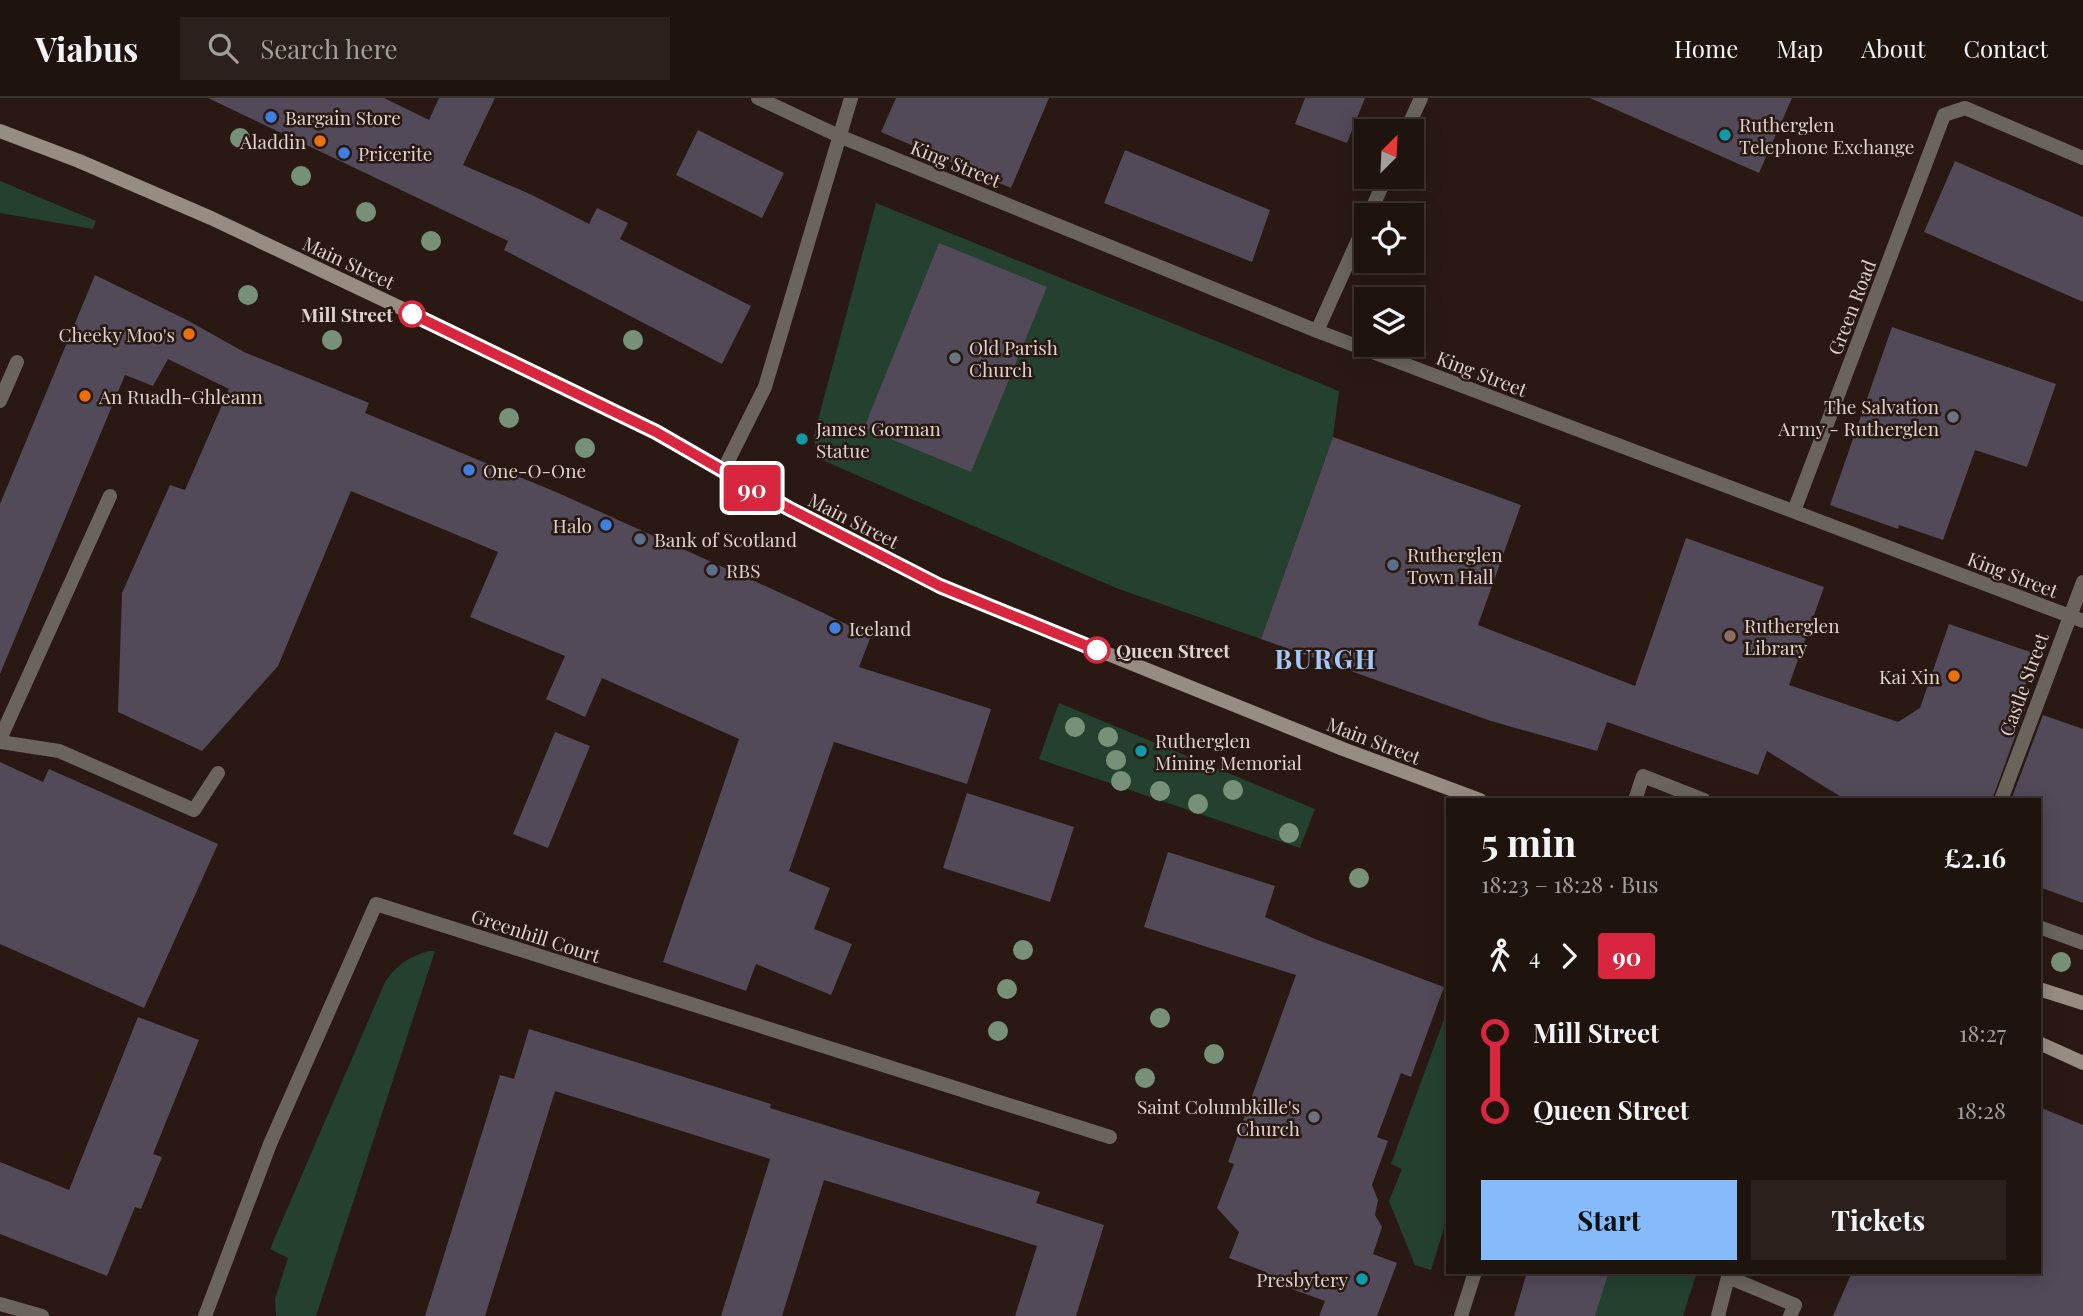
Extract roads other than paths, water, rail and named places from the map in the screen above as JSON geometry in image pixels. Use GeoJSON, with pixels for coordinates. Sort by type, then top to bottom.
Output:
{"type":"FeatureCollection","features":[{"type":"Feature","properties":{"kind":"main road","name":"Main Street"},"geometry":{"type":"LineString","coordinates":[[0,131],[79,161],[211,218],[656,432],[788,508],[940,586],[1343,749],[1475,798]]}},
{"type":"Feature","properties":{"kind":"main road"},"geometry":{"type":"LineString","coordinates":[[2041,990],[2083,1003]]}},
{"type":"Feature","properties":{"kind":"main road"},"geometry":{"type":"LineString","coordinates":[[2041,1044],[2083,1063]]}},
{"type":"Feature","properties":{"kind":"street","name":"King Street"},"geometry":{"type":"LineString","coordinates":[[758,98],[839,136],[1317,331],[2083,621]]}},
{"type":"Feature","properties":{"kind":"street"},"geometry":{"type":"LineString","coordinates":[[723,471],[765,387],[851,98]]}},
{"type":"Feature","properties":{"kind":"street"},"geometry":{"type":"LineString","coordinates":[[1411,119],[1421,98]]}},
{"type":"Feature","properties":{"kind":"street","name":"Green Road"},"geometry":{"type":"LineString","coordinates":[[1794,512],[1944,116],[1965,107],[2083,158]]}},
{"type":"Feature","properties":{"kind":"street"},"geometry":{"type":"LineString","coordinates":[[1317,331],[1354,248]]}},
{"type":"Feature","properties":{"kind":"street"},"geometry":{"type":"LineString","coordinates":[[0,401],[17,362]]}},
{"type":"Feature","properties":{"kind":"street"},"geometry":{"type":"LineString","coordinates":[[110,496],[0,741],[59,751],[194,810],[218,773]]}},
{"type":"Feature","properties":{"kind":"street","name":"Castle Street"},"geometry":{"type":"LineString","coordinates":[[2002,798],[2083,582]]}},
{"type":"Feature","properties":{"kind":"street"},"geometry":{"type":"LineString","coordinates":[[1635,798],[1643,776],[1699,798]]}},
{"type":"Feature","properties":{"kind":"street","name":"Greenhill Court"},"geometry":{"type":"LineString","coordinates":[[205,1316],[270,1144],[376,904],[1110,1137]]}},
{"type":"Feature","properties":{"kind":"street"},"geometry":{"type":"LineString","coordinates":[[2041,928],[2083,943]]}},
{"type":"Feature","properties":{"kind":"street"},"geometry":{"type":"LineString","coordinates":[[1461,1316],[1474,1274]]}},
{"type":"Feature","properties":{"kind":"street"},"geometry":{"type":"LineString","coordinates":[[1718,1316],[1728,1277],[1795,1305],[1790,1316]]}},
{"type":"Feature","properties":{"kind":"street"},"geometry":{"type":"LineString","coordinates":[[0,1304],[15,1312],[42,1316]]}},
{"type":"Feature","properties":{"kind":"place","name":"Bargain Store"},"geometry":{"type":"Point","coordinates":[271,117]}},
{"type":"Feature","properties":{"kind":"place","name":"Rutherglen Telephone Exchange"},"geometry":{"type":"Point","coordinates":[1725,135]}},
{"type":"Feature","properties":{"kind":"place","name":"Aladdin"},"geometry":{"type":"Point","coordinates":[320,141]}},
{"type":"Feature","properties":{"kind":"place","name":"Pricerite"},"geometry":{"type":"Point","coordinates":[344,153]}},
{"type":"Feature","properties":{"kind":"place","name":"Mill Street"},"geometry":{"type":"Point","coordinates":[412,314]}},
{"type":"Feature","properties":{"kind":"place","name":"Cheeky Moo's"},"geometry":{"type":"Point","coordinates":[189,334]}},
{"type":"Feature","properties":{"kind":"place","name":"Old Parish Church"},"geometry":{"type":"Point","coordinates":[955,358]}},
{"type":"Feature","properties":{"kind":"place","name":"An Ruadh-Ghleann"},"geometry":{"type":"Point","coordinates":[85,396]}},
{"type":"Feature","properties":{"kind":"place","name":"The Salvation Army - Rutherglen"},"geometry":{"type":"Point","coordinates":[1953,417]}},
{"type":"Feature","properties":{"kind":"place","name":"James Gorman Statue"},"geometry":{"type":"Point","coordinates":[802,439]}},
{"type":"Feature","properties":{"kind":"place","name":"One-O-One"},"geometry":{"type":"Point","coordinates":[469,470]}},
{"type":"Feature","properties":{"kind":"place","name":"Halo"},"geometry":{"type":"Point","coordinates":[606,525]}},
{"type":"Feature","properties":{"kind":"place","name":"Bank of Scotland"},"geometry":{"type":"Point","coordinates":[640,539]}},
{"type":"Feature","properties":{"kind":"place","name":"Rutherglen Town Hall"},"geometry":{"type":"Point","coordinates":[1393,565]}},
{"type":"Feature","properties":{"kind":"place","name":"RBS"},"geometry":{"type":"Point","coordinates":[712,570]}},
{"type":"Feature","properties":{"kind":"place","name":"Iceland"},"geometry":{"type":"Point","coordinates":[835,628]}},
{"type":"Feature","properties":{"kind":"place","name":"Rutherglen Library"},"geometry":{"type":"Point","coordinates":[1730,636]}},
{"type":"Feature","properties":{"kind":"place","name":"Queen Street"},"geometry":{"type":"Point","coordinates":[1097,650]}},
{"type":"Feature","properties":{"kind":"place","name":"Kai Xin"},"geometry":{"type":"Point","coordinates":[1954,676]}},
{"type":"Feature","properties":{"kind":"place","name":"Rutherglen Mining Memorial"},"geometry":{"type":"Point","coordinates":[1141,751]}},
{"type":"Feature","properties":{"kind":"place","name":"Saint Columbkille's Church"},"geometry":{"type":"Point","coordinates":[1314,1117]}},
{"type":"Feature","properties":{"kind":"place","name":"Presbytery"},"geometry":{"type":"Point","coordinates":[1362,1279]}},
{"type":"Feature","properties":{"kind":"district","name":"BURGH"},"geometry":{"type":"Point","coordinates":[1326,658]}}]}
